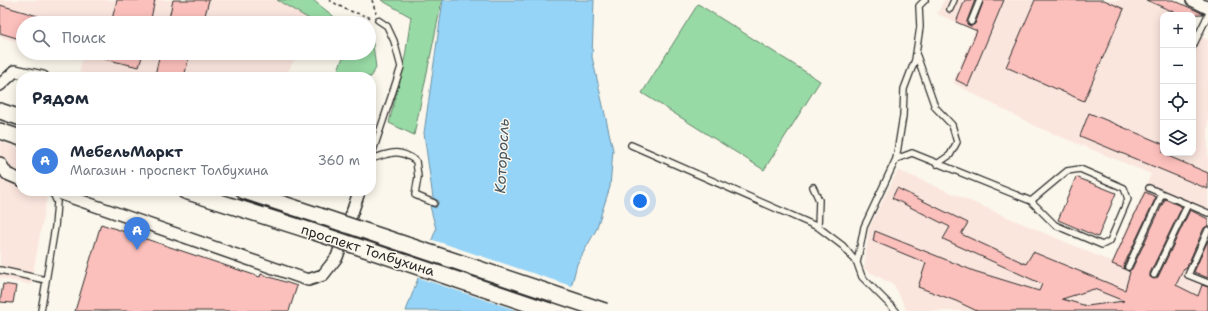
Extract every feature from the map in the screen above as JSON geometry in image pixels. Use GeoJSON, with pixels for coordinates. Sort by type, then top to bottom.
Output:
{"type":"FeatureCollection","features":[{"type":"Feature","properties":{"kind":"main road"},"geometry":{"type":"LineString","coordinates":[[0,111],[16,116]]}},
{"type":"Feature","properties":{"kind":"main road"},"geometry":{"type":"LineString","coordinates":[[0,131],[16,136]]}},
{"type":"Feature","properties":{"kind":"main road","name":"проспект Толбухина"},"geometry":{"type":"LineString","coordinates":[[202,196],[550,311]]}},
{"type":"Feature","properties":{"kind":"main road","name":"проспект Толбухина"},"geometry":{"type":"LineString","coordinates":[[259,196],[605,311]]}},
{"type":"Feature","properties":{"kind":"street"},"geometry":{"type":"LineString","coordinates":[[1192,0],[1208,8]]}},
{"type":"Feature","properties":{"kind":"street"},"geometry":{"type":"LineString","coordinates":[[0,85],[14,71],[19,72]]}},
{"type":"Feature","properties":{"kind":"street"},"geometry":{"type":"LineString","coordinates":[[0,163],[7,174],[16,178]]}},
{"type":"Feature","properties":{"kind":"street"},"geometry":{"type":"LineString","coordinates":[[67,196],[308,280],[323,275],[337,257],[357,196]]}},
{"type":"Feature","properties":{"kind":"lane"},"geometry":{"type":"LineString","coordinates":[[857,263],[864,227],[896,159],[904,89],[916,55],[920,27],[920,0]]}},
{"type":"Feature","properties":{"kind":"lane"},"geometry":{"type":"LineString","coordinates":[[919,6],[925,0]]}},
{"type":"Feature","properties":{"kind":"lane"},"geometry":{"type":"LineString","coordinates":[[950,9],[954,0]]}},
{"type":"Feature","properties":{"kind":"lane"},"geometry":{"type":"LineString","coordinates":[[971,22],[980,0]]}},
{"type":"Feature","properties":{"kind":"lane"},"geometry":{"type":"LineString","coordinates":[[1196,40],[1208,15]]}},
{"type":"Feature","properties":{"kind":"lane"},"geometry":{"type":"LineString","coordinates":[[376,143],[401,67],[394,41],[387,26],[378,20]]}},
{"type":"Feature","properties":{"kind":"lane"},"geometry":{"type":"LineString","coordinates":[[916,55],[935,107],[952,125],[958,142],[950,155],[937,164]]}},
{"type":"Feature","properties":{"kind":"lane"},"geometry":{"type":"LineString","coordinates":[[631,144],[818,227],[843,246],[857,263],[862,276],[896,311]]}},
{"type":"Feature","properties":{"kind":"lane"},"geometry":{"type":"LineString","coordinates":[[376,157],[391,153],[405,153],[416,161],[418,177],[415,195],[434,203]]}},
{"type":"Feature","properties":{"kind":"lane"},"geometry":{"type":"LineString","coordinates":[[896,159],[912,153],[1032,202],[1055,225],[1102,245],[1110,241],[1128,199],[1124,188],[1080,169],[1067,171],[1032,202]]}},
{"type":"Feature","properties":{"kind":"lane"},"geometry":{"type":"LineString","coordinates":[[813,186],[818,200],[818,227]]}},
{"type":"Feature","properties":{"kind":"lane"},"geometry":{"type":"LineString","coordinates":[[1149,188],[1208,213]]}},
{"type":"Feature","properties":{"kind":"lane"},"geometry":{"type":"LineString","coordinates":[[1128,267],[1162,194]]}},
{"type":"Feature","properties":{"kind":"lane"},"geometry":{"type":"LineString","coordinates":[[41,311],[55,226],[57,202],[55,196]]}},
{"type":"Feature","properties":{"kind":"lane"},"geometry":{"type":"LineString","coordinates":[[1154,275],[1188,204]]}},
{"type":"Feature","properties":{"kind":"lane"},"geometry":{"type":"LineString","coordinates":[[1208,230],[1188,275],[1208,283]]}},
{"type":"Feature","properties":{"kind":"lane"},"geometry":{"type":"LineString","coordinates":[[0,270],[46,280]]}},
{"type":"Feature","properties":{"kind":"path"},"geometry":{"type":"LineString","coordinates":[[329,0],[346,10],[365,16]]}},
{"type":"Feature","properties":{"kind":"path"},"geometry":{"type":"LineString","coordinates":[[372,0],[378,20]]}},
{"type":"Feature","properties":{"kind":"shaded area"},"geometry":{"type":"Polygon","coordinates":[[[0,0],[277,0],[305,16],[16,16],[16,42],[0,37],[0,0]]]}},
{"type":"Feature","properties":{"kind":"shaded area"},"geometry":{"type":"Polygon","coordinates":[[[944,0],[1146,0],[1174,12],[1160,12],[1160,156],[1196,156],[1196,34],[1208,40],[1208,311],[907,311],[894,285],[864,269],[869,228],[898,170],[1112,262],[1151,174],[1037,127],[953,83],[975,30],[937,14],[944,0]]]}},
{"type":"Feature","properties":{"kind":"shaded area"},"geometry":{"type":"Polygon","coordinates":[[[82,60],[294,60],[288,72],[79,72],[82,60]]]}},
{"type":"Feature","properties":{"kind":"shaded area"},"geometry":{"type":"Polygon","coordinates":[[[0,141],[16,147],[16,196],[47,196],[31,285],[0,278],[0,141]]]}},
{"type":"Feature","properties":{"kind":"green space"},"geometry":{"type":"Polygon","coordinates":[[[277,0],[313,0],[333,16],[304,16],[277,0]]]}},
{"type":"Feature","properties":{"kind":"green space"},"geometry":{"type":"Polygon","coordinates":[[[381,0],[442,0],[414,135],[389,123],[405,57],[411,17],[381,0]]]}},
{"type":"Feature","properties":{"kind":"green space"},"geometry":{"type":"Polygon","coordinates":[[[698,4],[820,81],[764,170],[642,93],[698,4]]]}},
{"type":"Feature","properties":{"kind":"green space"},"geometry":{"type":"Polygon","coordinates":[[[342,60],[375,60],[376,68],[374,72],[337,72],[342,60]]]}},
{"type":"Feature","properties":{"kind":"water","name":"Которосль"},"geometry":{"type":"Polygon","coordinates":[[[443,0],[594,0],[592,57],[613,150],[610,187],[596,230],[577,264],[565,311],[406,311],[436,229],[430,206],[436,208],[439,201],[433,198],[424,133],[443,0]]]}},
{"type":"Feature","properties":{"kind":"pier"},"geometry":{"type":"Polygon","coordinates":[[[430,239],[574,287],[567,311],[519,311],[416,277],[430,239]]]}},
{"type":"Feature","properties":{"kind":"building"},"geometry":{"type":"Polygon","coordinates":[[[117,0],[155,0],[152,16],[113,16],[117,0]]]}},
{"type":"Feature","properties":{"kind":"building"},"geometry":{"type":"Polygon","coordinates":[[[173,0],[209,0],[205,16],[170,16],[173,0]]]}},
{"type":"Feature","properties":{"kind":"building"},"geometry":{"type":"Polygon","coordinates":[[[965,0],[975,0],[967,21],[967,24],[971,26],[975,24],[984,0],[1004,0],[968,86],[956,80],[977,31],[956,22],[965,0]]]}},
{"type":"Feature","properties":{"kind":"building"},"geometry":{"type":"Polygon","coordinates":[[[1035,0],[1104,0],[1124,9],[1084,101],[1006,67],[1035,0]]]}},
{"type":"Feature","properties":{"kind":"building"},"geometry":{"type":"Polygon","coordinates":[[[1146,0],[1173,0],[1204,14],[1196,14],[1196,12],[1174,12],[1146,0]]]}},
{"type":"Feature","properties":{"kind":"building"},"geometry":{"type":"Polygon","coordinates":[[[0,5],[38,16],[16,16],[16,38],[0,33],[0,5]]]}},
{"type":"Feature","properties":{"kind":"building"},"geometry":{"type":"Polygon","coordinates":[[[108,60],[141,60],[139,67],[108,60]]]}},
{"type":"Feature","properties":{"kind":"building"},"geometry":{"type":"Polygon","coordinates":[[[158,60],[188,60],[185,72],[156,72],[158,60]]]}},
{"type":"Feature","properties":{"kind":"building"},"geometry":{"type":"Polygon","coordinates":[[[1089,113],[1160,143],[1160,156],[1168,156],[1208,173],[1208,189],[1080,136],[1089,113]]]}},
{"type":"Feature","properties":{"kind":"building"},"geometry":{"type":"Polygon","coordinates":[[[1076,177],[1116,193],[1098,237],[1058,220],[1076,177]]]}},
{"type":"Feature","properties":{"kind":"building"},"geometry":{"type":"Polygon","coordinates":[[[897,188],[968,223],[961,234],[1026,264],[1033,252],[1125,290],[1130,272],[1128,271],[1132,269],[1165,199],[1182,207],[1150,273],[1150,277],[1154,279],[1158,277],[1190,210],[1208,219],[1208,226],[1204,228],[1186,269],[1184,268],[1176,285],[1198,296],[1202,285],[1208,287],[1208,311],[977,311],[956,301],[918,287],[926,263],[873,241],[875,231],[974,271],[1039,291],[1042,284],[943,239],[950,227],[892,198],[897,188]],[[1094,289],[1062,299],[1087,306],[1124,301],[1094,289]]]}},
{"type":"Feature","properties":{"kind":"building"},"geometry":{"type":"Polygon","coordinates":[[[1145,192],[1156,197],[1124,265],[1125,269],[1112,264],[1145,192]]]}},
{"type":"Feature","properties":{"kind":"building"},"geometry":{"type":"Polygon","coordinates":[[[101,224],[260,277],[261,274],[297,286],[289,311],[75,311],[101,224]]]}},
{"type":"Feature","properties":{"kind":"building"},"geometry":{"type":"Polygon","coordinates":[[[1208,240],[1208,278],[1194,272],[1208,240]]]}},
{"type":"Feature","properties":{"kind":"building"},"geometry":{"type":"Polygon","coordinates":[[[3,284],[16,286],[13,303],[0,302],[3,284]]]}},
{"type":"Feature","properties":{"kind":"place","name":"МебельМаркт"},"geometry":{"type":"Point","coordinates":[137,250]}}]}
